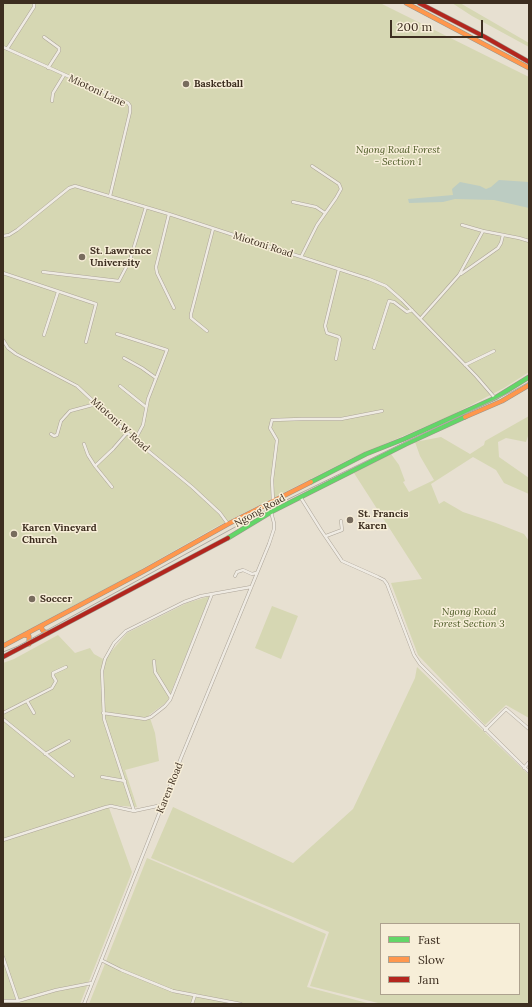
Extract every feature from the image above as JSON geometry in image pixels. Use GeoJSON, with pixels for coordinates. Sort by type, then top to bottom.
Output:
{"type":"FeatureCollection","features":[{"type":"Feature","properties":{"kind":"main road"},"geometry":{"type":"LineString","coordinates":[[406,3],[529,68]]}},
{"type":"Feature","properties":{"kind":"main road"},"geometry":{"type":"LineString","coordinates":[[419,3],[529,62]]}},
{"type":"Feature","properties":{"kind":"main road","name":"Ngong Road"},"geometry":{"type":"LineString","coordinates":[[3,646],[146,570],[228,524],[366,454],[404,439],[495,398],[529,377]]}},
{"type":"Feature","properties":{"kind":"main road","name":"Ngong Road"},"geometry":{"type":"LineString","coordinates":[[3,657],[228,538],[272,512],[406,444],[502,401],[529,385]]}},
{"type":"Feature","properties":{"kind":"main road"},"geometry":{"type":"LineString","coordinates":[[344,466],[349,468],[349,473]]}},
{"type":"Feature","properties":{"kind":"main road"},"geometry":{"type":"LineString","coordinates":[[42,625],[41,627],[43,631],[50,633]]}},
{"type":"Feature","properties":{"kind":"main road"},"geometry":{"type":"LineString","coordinates":[[22,636],[26,635],[30,638],[28,645]]}},
{"type":"Feature","properties":{"kind":"street"},"geometry":{"type":"LineString","coordinates":[[7,49],[34,7],[34,3]]}},
{"type":"Feature","properties":{"kind":"street"},"geometry":{"type":"LineString","coordinates":[[44,37],[59,48],[59,51],[48,68]]}},
{"type":"Feature","properties":{"kind":"street","name":"Miotoni Lane"},"geometry":{"type":"LineString","coordinates":[[3,47],[128,103],[130,106],[130,112],[110,196]]}},
{"type":"Feature","properties":{"kind":"street"},"geometry":{"type":"LineString","coordinates":[[52,101],[53,93],[64,75]]}},
{"type":"Feature","properties":{"kind":"street"},"geometry":{"type":"LineString","coordinates":[[301,257],[317,225],[340,192],[341,186],[312,166]]}},
{"type":"Feature","properties":{"kind":"street","name":"Miotoni Road"},"geometry":{"type":"LineString","coordinates":[[3,236],[9,235],[17,230],[71,186],[77,186],[339,269],[386,286],[421,318],[495,398]]}},
{"type":"Feature","properties":{"kind":"street"},"geometry":{"type":"LineString","coordinates":[[294,202],[316,207],[326,213]]}},
{"type":"Feature","properties":{"kind":"street"},"geometry":{"type":"LineString","coordinates":[[43,272],[119,281],[130,260],[146,207]]}},
{"type":"Feature","properties":{"kind":"street"},"geometry":{"type":"LineString","coordinates":[[169,214],[156,267],[157,273],[174,308]]}},
{"type":"Feature","properties":{"kind":"street"},"geometry":{"type":"LineString","coordinates":[[462,225],[519,238],[529,242]]}},
{"type":"Feature","properties":{"kind":"street"},"geometry":{"type":"LineString","coordinates":[[207,331],[191,318],[190,314],[212,229]]}},
{"type":"Feature","properties":{"kind":"street"},"geometry":{"type":"LineString","coordinates":[[421,318],[459,275],[483,231]]}},
{"type":"Feature","properties":{"kind":"street"},"geometry":{"type":"LineString","coordinates":[[459,275],[498,248],[503,235]]}},
{"type":"Feature","properties":{"kind":"street"},"geometry":{"type":"LineString","coordinates":[[336,359],[340,339],[339,337],[327,333],[325,326],[339,269]]}},
{"type":"Feature","properties":{"kind":"street"},"geometry":{"type":"LineString","coordinates":[[3,273],[96,304],[86,342]]}},
{"type":"Feature","properties":{"kind":"street"},"geometry":{"type":"LineString","coordinates":[[44,335],[58,292]]}},
{"type":"Feature","properties":{"kind":"street"},"geometry":{"type":"LineString","coordinates":[[374,348],[389,301],[394,302],[406,312],[412,310]]}},
{"type":"Feature","properties":{"kind":"street"},"geometry":{"type":"LineString","coordinates":[[117,334],[167,350],[146,407],[143,425],[135,440]]}},
{"type":"Feature","properties":{"kind":"street","name":"Miotoni W Road"},"geometry":{"type":"LineString","coordinates":[[3,340],[11,351],[73,384],[135,440],[192,487],[220,513],[228,524]]}},
{"type":"Feature","properties":{"kind":"street"},"geometry":{"type":"LineString","coordinates":[[466,365],[494,351]]}},
{"type":"Feature","properties":{"kind":"street"},"geometry":{"type":"LineString","coordinates":[[124,358],[156,378]]}},
{"type":"Feature","properties":{"kind":"street"},"geometry":{"type":"LineString","coordinates":[[120,386],[146,407]]}},
{"type":"Feature","properties":{"kind":"street"},"geometry":{"type":"LineString","coordinates":[[52,434],[54,436],[57,435],[61,421],[70,411],[96,404]]}},
{"type":"Feature","properties":{"kind":"street"},"geometry":{"type":"LineString","coordinates":[[273,501],[272,480],[277,440],[270,428],[272,420],[341,419],[382,411]]}},
{"type":"Feature","properties":{"kind":"street"},"geometry":{"type":"LineString","coordinates":[[95,466],[127,433]]}},
{"type":"Feature","properties":{"kind":"street"},"geometry":{"type":"LineString","coordinates":[[84,444],[88,455],[95,466],[112,487]]}},
{"type":"Feature","properties":{"kind":"street"},"geometry":{"type":"LineString","coordinates":[[301,498],[342,561],[384,580],[388,586],[417,660],[485,730],[529,772]]}},
{"type":"Feature","properties":{"kind":"street","name":"Karen Road"},"geometry":{"type":"LineString","coordinates":[[84,1004],[274,530],[272,512]]}},
{"type":"Feature","properties":{"kind":"street"},"geometry":{"type":"LineString","coordinates":[[326,536],[342,530],[343,526],[341,521]]}},
{"type":"Feature","properties":{"kind":"street"},"geometry":{"type":"LineString","coordinates":[[235,576],[237,572],[241,570],[256,573]]}},
{"type":"Feature","properties":{"kind":"street"},"geometry":{"type":"LineString","coordinates":[[134,810],[103,713],[103,666],[108,652],[122,634],[184,602],[197,597],[251,587]]}},
{"type":"Feature","properties":{"kind":"street"},"geometry":{"type":"LineString","coordinates":[[103,713],[148,718],[165,706],[171,698],[212,594]]}},
{"type":"Feature","properties":{"kind":"street"},"geometry":{"type":"LineString","coordinates":[[154,661],[155,672],[171,698]]}},
{"type":"Feature","properties":{"kind":"street"},"geometry":{"type":"LineString","coordinates":[[3,713],[52,688],[56,682],[53,676],[54,673],[66,667]]}},
{"type":"Feature","properties":{"kind":"street"},"geometry":{"type":"LineString","coordinates":[[27,701],[34,713]]}},
{"type":"Feature","properties":{"kind":"street"},"geometry":{"type":"LineString","coordinates":[[485,730],[506,710],[508,710],[529,729]]}},
{"type":"Feature","properties":{"kind":"street"},"geometry":{"type":"LineString","coordinates":[[3,720],[73,776]]}},
{"type":"Feature","properties":{"kind":"street"},"geometry":{"type":"LineString","coordinates":[[45,754],[69,741]]}},
{"type":"Feature","properties":{"kind":"street"},"geometry":{"type":"LineString","coordinates":[[524,768],[529,762]]}},
{"type":"Feature","properties":{"kind":"street"},"geometry":{"type":"LineString","coordinates":[[102,777],[125,781]]}},
{"type":"Feature","properties":{"kind":"street"},"geometry":{"type":"LineString","coordinates":[[3,840],[106,807],[111,806],[134,810],[163,805]]}},
{"type":"Feature","properties":{"kind":"street"},"geometry":{"type":"LineString","coordinates":[[3,957],[18,1001]]}},
{"type":"Feature","properties":{"kind":"street"},"geometry":{"type":"LineString","coordinates":[[101,960],[165,988],[240,1004]]}},
{"type":"Feature","properties":{"kind":"street"},"geometry":{"type":"LineString","coordinates":[[3,1001],[18,1001],[56,990],[93,982]]}},
{"type":"Feature","properties":{"kind":"street"},"geometry":{"type":"LineString","coordinates":[[192,1004],[195,995]]}},
{"type":"Feature","properties":{"kind":"green space","name":"Ngong Road Forest - Section 1"},"geometry":{"type":"Polygon","coordinates":[[[3,3],[380,3],[529,77],[529,372],[504,388],[452,415],[350,459],[216,527],[126,578],[3,643],[3,3]]]}},
{"type":"Feature","properties":{"kind":"green space"},"geometry":{"type":"Polygon","coordinates":[[[452,3],[460,3],[529,43],[529,47],[472,16],[452,3]]]}},
{"type":"Feature","properties":{"kind":"green space","name":"Ngong Road Forest Section 3"},"geometry":{"type":"Polygon","coordinates":[[[529,416],[529,433],[526,442],[506,438],[498,442],[499,457],[529,478],[529,494],[504,483],[496,470],[473,457],[431,484],[439,504],[444,501],[463,512],[524,534],[529,541],[529,718],[506,705],[485,725],[418,655],[391,583],[422,579],[354,473],[391,454],[399,465],[405,481],[403,482],[409,492],[434,480],[420,456],[415,442],[441,437],[470,454],[484,445],[485,441],[529,416]]]}},
{"type":"Feature","properties":{"kind":"green space"},"geometry":{"type":"Polygon","coordinates":[[[210,596],[167,702],[149,715],[155,733],[159,761],[125,770],[137,807],[108,805],[132,872],[80,1004],[3,1004],[3,663],[14,659],[58,635],[75,653],[90,648],[94,654],[103,659],[127,633],[187,603],[210,596]]]}},
{"type":"Feature","properties":{"kind":"green space"},"geometry":{"type":"Polygon","coordinates":[[[272,606],[298,616],[281,659],[255,648],[272,606]]]}},
{"type":"Feature","properties":{"kind":"green space"},"geometry":{"type":"Polygon","coordinates":[[[417,667],[529,775],[529,1004],[382,1004],[310,986],[329,932],[151,858],[173,807],[293,863],[353,809],[415,678],[417,667]]]}},
{"type":"Feature","properties":{"kind":"green space"},"geometry":{"type":"Polygon","coordinates":[[[147,858],[326,934],[307,987],[371,1004],[89,1004],[147,858]]]}},
{"type":"Feature","properties":{"kind":"shaded area"},"geometry":{"type":"Polygon","coordinates":[[[499,180],[529,182],[529,208],[494,200],[455,199],[443,202],[409,203],[408,199],[453,195],[452,189],[460,182],[480,186],[486,189],[491,187],[499,180]]]}},
{"type":"Feature","properties":{"kind":"tram line"},"geometry":{"type":"LineString","coordinates":[[3,652],[18,646],[268,509],[529,382]]}},
{"type":"Feature","properties":{"kind":"traffic: fast"},"geometry":{"type":"LineString","coordinates":[[311,482],[366,454],[404,439],[495,398],[529,377]]}},
{"type":"Feature","properties":{"kind":"traffic: fast"},"geometry":{"type":"LineString","coordinates":[[228,538],[271,512],[406,444],[465,417]]}},
{"type":"Feature","properties":{"kind":"traffic: slow"},"geometry":{"type":"LineString","coordinates":[[406,3],[529,68]]}},
{"type":"Feature","properties":{"kind":"traffic: slow"},"geometry":{"type":"LineString","coordinates":[[465,417],[502,401],[529,385]]}},
{"type":"Feature","properties":{"kind":"traffic: slow"},"geometry":{"type":"LineString","coordinates":[[3,646],[144,571],[228,524],[311,482]]}},
{"type":"Feature","properties":{"kind":"traffic: slow"},"geometry":{"type":"LineString","coordinates":[[43,625],[41,627],[43,631],[48,633]]}},
{"type":"Feature","properties":{"kind":"traffic: slow"},"geometry":{"type":"LineString","coordinates":[[24,635],[29,636],[29,644]]}},
{"type":"Feature","properties":{"kind":"traffic: jam"},"geometry":{"type":"LineString","coordinates":[[419,3],[485,37],[529,62]]}},
{"type":"Feature","properties":{"kind":"traffic: jam"},"geometry":{"type":"LineString","coordinates":[[3,657],[228,538]]}},
{"type":"Feature","properties":{"kind":"place","name":"Basketball"},"geometry":{"type":"Point","coordinates":[186,84]}},
{"type":"Feature","properties":{"kind":"place","name":"St. Lawrence University"},"geometry":{"type":"Point","coordinates":[82,257]}},
{"type":"Feature","properties":{"kind":"place","name":"St. Francis Karen"},"geometry":{"type":"Point","coordinates":[350,520]}},
{"type":"Feature","properties":{"kind":"place","name":"Karen Vineyard Church"},"geometry":{"type":"Point","coordinates":[14,534]}},
{"type":"Feature","properties":{"kind":"place","name":"Soccer"},"geometry":{"type":"Point","coordinates":[32,599]}}]}
